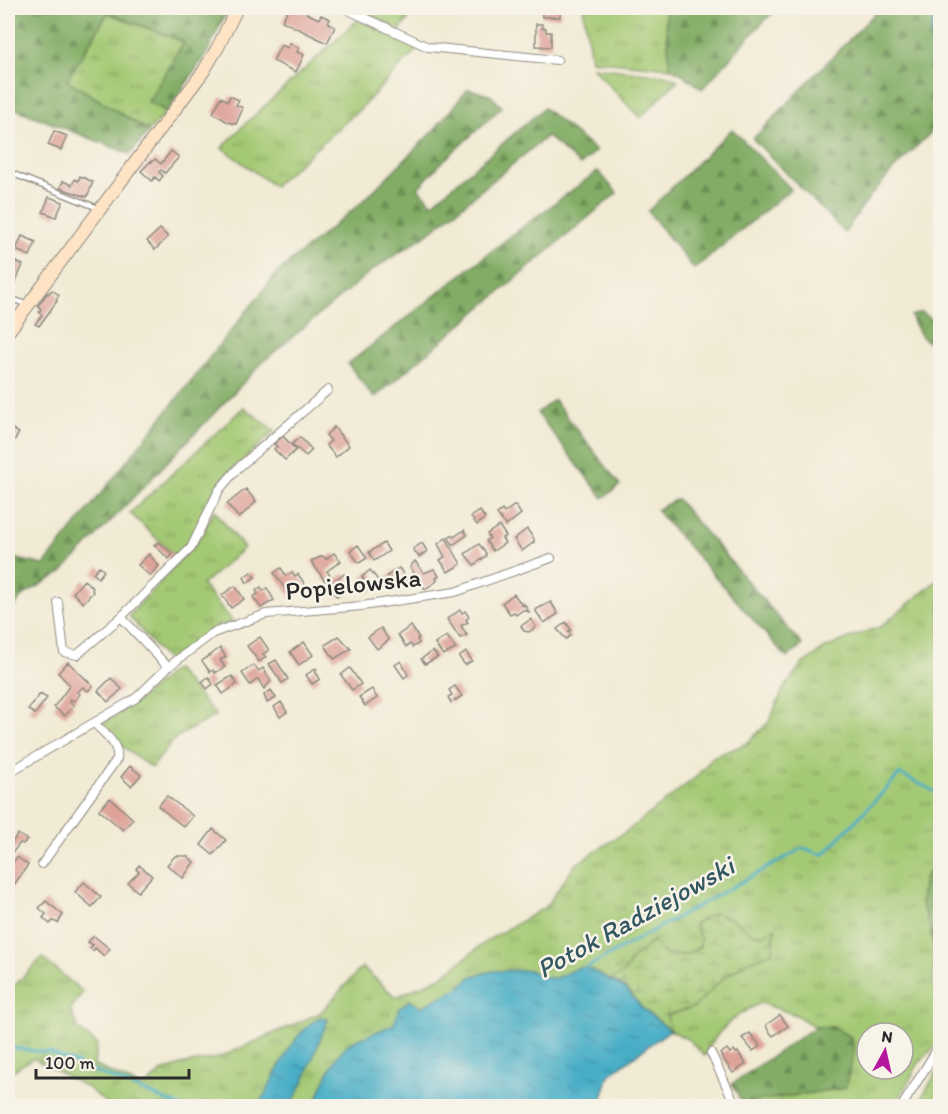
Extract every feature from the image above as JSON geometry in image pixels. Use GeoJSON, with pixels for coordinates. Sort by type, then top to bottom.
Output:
{"type":"FeatureCollection","features":[{"type":"Feature","properties":{"kind":"street"},"geometry":{"type":"LineString","coordinates":[[8,332],[203,72],[237,8]]}},
{"type":"Feature","properties":{"kind":"street"},"geometry":{"type":"LineString","coordinates":[[344,8],[428,46],[557,60]]}},
{"type":"Feature","properties":{"kind":"street"},"geometry":{"type":"LineString","coordinates":[[58,602],[64,652],[77,655],[121,617],[191,548],[219,490],[238,468],[328,390]]}},
{"type":"Feature","properties":{"kind":"street","name":"Popielowska"},"geometry":{"type":"LineString","coordinates":[[8,773],[136,698],[168,667],[213,633],[266,614],[362,606],[454,592],[550,558]]}},
{"type":"Feature","properties":{"kind":"street"},"geometry":{"type":"LineString","coordinates":[[121,617],[168,667]]}},
{"type":"Feature","properties":{"kind":"street"},"geometry":{"type":"LineString","coordinates":[[42,864],[117,759],[118,751],[114,744],[95,724]]}},
{"type":"Feature","properties":{"kind":"street"},"geometry":{"type":"LineString","coordinates":[[902,1107],[940,1048]]}},
{"type":"Feature","properties":{"kind":"street"},"geometry":{"type":"LineString","coordinates":[[711,1053],[736,1107]]}},
{"type":"Feature","properties":{"kind":"lane"},"geometry":{"type":"LineString","coordinates":[[11,173],[100,209]]}},
{"type":"Feature","properties":{"kind":"lane"},"geometry":{"type":"LineString","coordinates":[[8,297],[27,305]]}},
{"type":"Feature","properties":{"kind":"green space"},"geometry":{"type":"Polygon","coordinates":[[[8,8],[228,8],[208,51],[167,112],[148,102],[184,42],[108,13],[67,80],[149,131],[130,154],[8,106],[8,8]]]}},
{"type":"Feature","properties":{"kind":"green space"},"geometry":{"type":"Polygon","coordinates":[[[355,8],[416,8],[400,30],[355,8]]]}},
{"type":"Feature","properties":{"kind":"green space"},"geometry":{"type":"Polygon","coordinates":[[[583,8],[665,8],[670,68],[591,60],[583,8]]]}},
{"type":"Feature","properties":{"kind":"green space"},"geometry":{"type":"Polygon","coordinates":[[[665,8],[778,8],[702,89],[681,73],[670,68],[665,8]]]}},
{"type":"Feature","properties":{"kind":"green space"},"geometry":{"type":"Polygon","coordinates":[[[880,8],[937,8],[931,27],[931,82],[938,88],[940,86],[940,124],[876,189],[845,233],[753,139],[880,8]]]}},
{"type":"Feature","properties":{"kind":"green space"},"geometry":{"type":"Polygon","coordinates":[[[108,13],[184,42],[149,102],[167,112],[149,131],[66,80],[108,13]]]}},
{"type":"Feature","properties":{"kind":"green space"},"geometry":{"type":"Polygon","coordinates":[[[358,20],[418,48],[361,108],[274,186],[222,148],[245,124],[358,20]]]}},
{"type":"Feature","properties":{"kind":"green space"},"geometry":{"type":"Polygon","coordinates":[[[592,67],[664,75],[678,80],[640,118],[592,67]]]}},
{"type":"Feature","properties":{"kind":"green space"},"geometry":{"type":"Polygon","coordinates":[[[468,89],[490,95],[502,107],[442,162],[418,188],[432,204],[544,108],[596,151],[580,165],[547,136],[429,233],[371,271],[265,360],[62,572],[22,596],[8,615],[8,557],[44,565],[278,272],[362,202],[435,129],[468,89]]]}},
{"type":"Feature","properties":{"kind":"green space"},"geometry":{"type":"Polygon","coordinates":[[[732,129],[791,189],[694,269],[648,211],[732,129]]]}},
{"type":"Feature","properties":{"kind":"green space"},"geometry":{"type":"Polygon","coordinates":[[[598,171],[617,193],[374,398],[348,364],[512,235],[598,171]]]}},
{"type":"Feature","properties":{"kind":"green space"},"geometry":{"type":"Polygon","coordinates":[[[921,312],[940,325],[940,348],[925,340],[916,327],[911,316],[921,312]]]}},
{"type":"Feature","properties":{"kind":"green space"},"geometry":{"type":"Polygon","coordinates":[[[554,400],[620,485],[603,498],[537,413],[554,400]]]}},
{"type":"Feature","properties":{"kind":"green space"},"geometry":{"type":"Polygon","coordinates":[[[244,407],[275,431],[225,476],[192,537],[176,557],[130,513],[244,407]]]}},
{"type":"Feature","properties":{"kind":"green space"},"geometry":{"type":"Polygon","coordinates":[[[677,499],[802,645],[787,658],[656,510],[677,499]]]}},
{"type":"Feature","properties":{"kind":"green space"},"geometry":{"type":"Polygon","coordinates":[[[214,510],[244,548],[202,585],[234,623],[216,626],[168,662],[129,616],[198,541],[214,510]]]}},
{"type":"Feature","properties":{"kind":"green space"},"geometry":{"type":"Polygon","coordinates":[[[940,578],[940,859],[924,878],[921,902],[930,926],[934,950],[933,983],[940,998],[940,1041],[915,1070],[915,1021],[855,1021],[855,1081],[909,1081],[895,1106],[742,1106],[742,1103],[844,1088],[854,1054],[851,1037],[832,1027],[815,1027],[796,1015],[761,1003],[728,1024],[709,1047],[705,1056],[689,1040],[670,1030],[609,1075],[601,1101],[603,1106],[110,1106],[88,1088],[33,1058],[8,1074],[8,992],[42,958],[83,992],[70,1010],[79,1030],[97,1044],[94,1065],[139,1086],[146,1086],[161,1072],[184,1064],[218,1058],[320,1013],[362,967],[396,997],[441,977],[488,940],[546,907],[575,865],[630,829],[696,777],[713,757],[746,744],[769,722],[783,690],[801,665],[824,649],[880,627],[940,578]],[[775,929],[764,935],[751,933],[700,938],[700,947],[684,955],[666,956],[650,942],[644,951],[632,959],[624,973],[612,980],[626,989],[643,1009],[669,1029],[667,1015],[694,1007],[724,977],[747,962],[773,952],[775,929]]]}},
{"type":"Feature","properties":{"kind":"green space"},"geometry":{"type":"Polygon","coordinates":[[[175,669],[216,715],[175,738],[152,768],[119,743],[102,724],[135,703],[175,669]]]}},
{"type":"Feature","properties":{"kind":"green space"},"geometry":{"type":"Polygon","coordinates":[[[940,859],[940,943],[934,950],[930,926],[921,903],[924,878],[940,859]]]}},
{"type":"Feature","properties":{"kind":"green space"},"geometry":{"type":"Polygon","coordinates":[[[714,913],[730,918],[751,933],[764,935],[775,928],[773,952],[747,962],[724,977],[694,1007],[667,1015],[670,1030],[643,1009],[626,989],[611,979],[624,973],[632,959],[653,941],[667,956],[684,955],[700,947],[700,938],[694,924],[714,913]]]}},
{"type":"Feature","properties":{"kind":"green space"},"geometry":{"type":"Polygon","coordinates":[[[815,1027],[832,1027],[851,1037],[854,1053],[845,1088],[742,1103],[732,1084],[815,1027]]]}},
{"type":"Feature","properties":{"kind":"green space"},"geometry":{"type":"Polygon","coordinates":[[[940,1066],[940,1106],[917,1106],[940,1066]]]}},
{"type":"Feature","properties":{"kind":"water"},"geometry":{"type":"Polygon","coordinates":[[[937,8],[940,8],[939,88],[931,82],[931,27],[937,8]]]}},
{"type":"Feature","properties":{"kind":"water"},"geometry":{"type":"Polygon","coordinates":[[[579,967],[592,970],[626,989],[643,1009],[670,1030],[609,1075],[601,1101],[597,1106],[316,1106],[328,1074],[342,1050],[351,1043],[394,1024],[399,1009],[410,1000],[421,1007],[460,987],[472,976],[493,971],[529,970],[542,977],[556,978],[579,967]]]}},
{"type":"Feature","properties":{"kind":"water"},"geometry":{"type":"Polygon","coordinates":[[[321,1017],[328,1019],[304,1081],[290,1106],[259,1106],[293,1044],[311,1023],[321,1017]]]}},
{"type":"Feature","properties":{"kind":"building"},"geometry":{"type":"Polygon","coordinates":[[[289,8],[308,8],[306,13],[319,19],[321,15],[330,19],[328,23],[335,27],[327,43],[282,21],[289,8]]]}},
{"type":"Feature","properties":{"kind":"building"},"geometry":{"type":"Polygon","coordinates":[[[542,8],[560,8],[560,17],[542,17],[542,8]]]}},
{"type":"Feature","properties":{"kind":"building"},"geometry":{"type":"Polygon","coordinates":[[[536,24],[542,24],[546,32],[551,32],[551,47],[536,46],[536,24]]]}},
{"type":"Feature","properties":{"kind":"building"},"geometry":{"type":"Polygon","coordinates":[[[290,43],[299,48],[297,52],[304,55],[296,72],[273,61],[281,45],[288,48],[290,43]]]}},
{"type":"Feature","properties":{"kind":"building"},"geometry":{"type":"Polygon","coordinates":[[[230,96],[239,100],[236,105],[243,108],[236,124],[213,113],[221,97],[228,101],[230,96]]]}},
{"type":"Feature","properties":{"kind":"building"},"geometry":{"type":"Polygon","coordinates":[[[54,131],[67,136],[61,150],[48,145],[54,131]]]}},
{"type":"Feature","properties":{"kind":"building"},"geometry":{"type":"Polygon","coordinates":[[[8,143],[14,145],[8,161],[8,143]]]}},
{"type":"Feature","properties":{"kind":"building"},"geometry":{"type":"Polygon","coordinates":[[[171,151],[179,157],[165,173],[161,170],[159,172],[163,176],[159,181],[155,177],[152,181],[141,171],[155,159],[161,164],[171,151]]]}},
{"type":"Feature","properties":{"kind":"building"},"geometry":{"type":"Polygon","coordinates":[[[80,176],[93,182],[87,197],[60,188],[63,181],[72,185],[75,179],[78,181],[80,176]]]}},
{"type":"Feature","properties":{"kind":"building"},"geometry":{"type":"Polygon","coordinates":[[[49,197],[63,202],[56,217],[43,212],[49,197]]]}},
{"type":"Feature","properties":{"kind":"building"},"geometry":{"type":"Polygon","coordinates":[[[160,229],[168,237],[155,250],[147,241],[160,229]]]}},
{"type":"Feature","properties":{"kind":"building"},"geometry":{"type":"Polygon","coordinates":[[[22,236],[36,242],[30,256],[16,250],[22,236]]]}},
{"type":"Feature","properties":{"kind":"building"},"geometry":{"type":"Polygon","coordinates":[[[9,259],[23,265],[15,283],[8,280],[9,259]]]}},
{"type":"Feature","properties":{"kind":"building"},"geometry":{"type":"Polygon","coordinates":[[[52,290],[59,295],[57,301],[39,326],[35,324],[42,315],[38,306],[52,290]]]}},
{"type":"Feature","properties":{"kind":"building"},"geometry":{"type":"Polygon","coordinates":[[[8,426],[19,433],[8,451],[8,426]]]}},
{"type":"Feature","properties":{"kind":"building"},"geometry":{"type":"Polygon","coordinates":[[[334,427],[349,446],[336,457],[326,445],[331,441],[326,435],[334,427]]]}},
{"type":"Feature","properties":{"kind":"building"},"geometry":{"type":"Polygon","coordinates":[[[283,436],[296,450],[285,460],[274,449],[277,447],[274,444],[283,436]]]}},
{"type":"Feature","properties":{"kind":"building"},"geometry":{"type":"Polygon","coordinates":[[[300,437],[312,450],[306,456],[292,444],[300,437]]]}},
{"type":"Feature","properties":{"kind":"building"},"geometry":{"type":"Polygon","coordinates":[[[246,489],[256,502],[239,518],[227,504],[246,489]]]}},
{"type":"Feature","properties":{"kind":"building"},"geometry":{"type":"Polygon","coordinates":[[[515,505],[521,514],[506,526],[497,514],[502,510],[504,513],[515,505]]]}},
{"type":"Feature","properties":{"kind":"building"},"geometry":{"type":"Polygon","coordinates":[[[480,511],[485,518],[477,525],[471,517],[480,511]]]}},
{"type":"Feature","properties":{"kind":"building"},"geometry":{"type":"Polygon","coordinates":[[[499,526],[506,536],[502,538],[505,543],[493,551],[486,541],[490,538],[487,534],[499,526]]]}},
{"type":"Feature","properties":{"kind":"building"},"geometry":{"type":"Polygon","coordinates":[[[527,529],[534,542],[522,551],[514,539],[527,529]]]}},
{"type":"Feature","properties":{"kind":"building"},"geometry":{"type":"Polygon","coordinates":[[[464,530],[467,535],[453,545],[448,537],[452,535],[454,537],[464,530]]]}},
{"type":"Feature","properties":{"kind":"building"},"geometry":{"type":"Polygon","coordinates":[[[446,538],[461,564],[448,572],[440,560],[445,557],[438,544],[446,538]]]}},
{"type":"Feature","properties":{"kind":"building"},"geometry":{"type":"Polygon","coordinates":[[[159,542],[173,554],[169,559],[154,545],[159,542]]]}},
{"type":"Feature","properties":{"kind":"building"},"geometry":{"type":"Polygon","coordinates":[[[384,543],[389,551],[374,561],[369,552],[384,543]]]}},
{"type":"Feature","properties":{"kind":"building"},"geometry":{"type":"Polygon","coordinates":[[[422,543],[427,551],[419,557],[413,549],[422,543]]]}},
{"type":"Feature","properties":{"kind":"building"},"geometry":{"type":"Polygon","coordinates":[[[479,544],[486,556],[474,565],[465,554],[479,544]]]}},
{"type":"Feature","properties":{"kind":"building"},"geometry":{"type":"Polygon","coordinates":[[[358,545],[367,558],[359,563],[350,551],[358,545]]]}},
{"type":"Feature","properties":{"kind":"building"},"geometry":{"type":"Polygon","coordinates":[[[334,553],[341,561],[327,571],[331,577],[325,581],[311,561],[323,556],[326,559],[334,553]]]}},
{"type":"Feature","properties":{"kind":"building"},"geometry":{"type":"Polygon","coordinates":[[[149,554],[159,566],[150,576],[138,565],[149,554]]]}},
{"type":"Feature","properties":{"kind":"building"},"geometry":{"type":"Polygon","coordinates":[[[415,561],[424,573],[434,569],[439,576],[436,578],[437,581],[425,589],[410,567],[415,561]]]}},
{"type":"Feature","properties":{"kind":"building"},"geometry":{"type":"Polygon","coordinates":[[[99,566],[104,571],[98,578],[93,573],[99,566]]]}},
{"type":"Feature","properties":{"kind":"building"},"geometry":{"type":"Polygon","coordinates":[[[281,568],[286,576],[292,572],[295,576],[298,574],[306,586],[291,597],[274,573],[281,568]]]}},
{"type":"Feature","properties":{"kind":"building"},"geometry":{"type":"Polygon","coordinates":[[[399,568],[407,579],[395,587],[387,576],[399,568]]]}},
{"type":"Feature","properties":{"kind":"building"},"geometry":{"type":"Polygon","coordinates":[[[370,570],[381,584],[370,592],[362,581],[364,580],[362,577],[370,570]]]}},
{"type":"Feature","properties":{"kind":"building"},"geometry":{"type":"Polygon","coordinates":[[[251,572],[255,577],[247,583],[244,577],[251,572]]]}},
{"type":"Feature","properties":{"kind":"building"},"geometry":{"type":"Polygon","coordinates":[[[344,574],[351,584],[348,586],[350,588],[337,597],[329,585],[344,574]]]}},
{"type":"Feature","properties":{"kind":"building"},"geometry":{"type":"Polygon","coordinates":[[[84,580],[93,588],[93,592],[83,603],[73,593],[84,580]]]}},
{"type":"Feature","properties":{"kind":"building"},"geometry":{"type":"Polygon","coordinates":[[[235,586],[244,599],[231,608],[222,595],[235,586]]]}},
{"type":"Feature","properties":{"kind":"building"},"geometry":{"type":"Polygon","coordinates":[[[261,587],[263,591],[267,588],[274,600],[261,608],[253,597],[258,594],[256,590],[261,587]]]}},
{"type":"Feature","properties":{"kind":"building"},"geometry":{"type":"Polygon","coordinates":[[[514,594],[529,612],[523,610],[516,615],[514,612],[510,614],[502,603],[514,594]]]}},
{"type":"Feature","properties":{"kind":"building"},"geometry":{"type":"Polygon","coordinates":[[[551,602],[558,614],[544,623],[535,610],[551,602]]]}},
{"type":"Feature","properties":{"kind":"building"},"geometry":{"type":"Polygon","coordinates":[[[460,610],[462,613],[465,611],[469,617],[466,620],[468,622],[461,626],[467,635],[460,638],[447,619],[460,610]]]}},
{"type":"Feature","properties":{"kind":"building"},"geometry":{"type":"Polygon","coordinates":[[[531,619],[536,627],[529,632],[524,631],[521,626],[531,619]]]}},
{"type":"Feature","properties":{"kind":"building"},"geometry":{"type":"Polygon","coordinates":[[[566,622],[571,635],[566,639],[557,629],[566,622]]]}},
{"type":"Feature","properties":{"kind":"building"},"geometry":{"type":"Polygon","coordinates":[[[411,626],[419,638],[417,639],[419,643],[413,647],[410,644],[406,647],[398,635],[411,626]]]}},
{"type":"Feature","properties":{"kind":"building"},"geometry":{"type":"Polygon","coordinates":[[[381,628],[389,640],[377,649],[368,637],[381,628]]]}},
{"type":"Feature","properties":{"kind":"building"},"geometry":{"type":"Polygon","coordinates":[[[339,636],[351,649],[334,659],[325,645],[339,636]]]}},
{"type":"Feature","properties":{"kind":"building"},"geometry":{"type":"Polygon","coordinates":[[[447,636],[456,649],[443,655],[435,644],[447,636]]]}},
{"type":"Feature","properties":{"kind":"building"},"geometry":{"type":"Polygon","coordinates":[[[260,637],[269,650],[263,654],[266,657],[259,662],[247,646],[260,637]]]}},
{"type":"Feature","properties":{"kind":"building"},"geometry":{"type":"Polygon","coordinates":[[[304,642],[313,655],[299,665],[290,652],[304,642]]]}},
{"type":"Feature","properties":{"kind":"building"},"geometry":{"type":"Polygon","coordinates":[[[220,648],[226,657],[220,660],[225,667],[215,673],[213,670],[210,672],[202,661],[220,648]]]}},
{"type":"Feature","properties":{"kind":"building"},"geometry":{"type":"Polygon","coordinates":[[[433,651],[438,657],[425,664],[421,659],[433,651]]]}},
{"type":"Feature","properties":{"kind":"building"},"geometry":{"type":"Polygon","coordinates":[[[466,652],[472,661],[465,665],[459,657],[466,652]]]}},
{"type":"Feature","properties":{"kind":"building"},"geometry":{"type":"Polygon","coordinates":[[[276,660],[288,679],[282,683],[269,664],[276,660]]]}},
{"type":"Feature","properties":{"kind":"building"},"geometry":{"type":"Polygon","coordinates":[[[401,661],[408,675],[404,678],[395,665],[401,661]]]}},
{"type":"Feature","properties":{"kind":"building"},"geometry":{"type":"Polygon","coordinates":[[[68,662],[93,686],[88,691],[83,687],[77,692],[80,694],[74,701],[71,699],[69,701],[74,705],[65,716],[54,707],[70,685],[58,673],[68,662]]]}},
{"type":"Feature","properties":{"kind":"building"},"geometry":{"type":"Polygon","coordinates":[[[254,665],[259,671],[263,668],[271,681],[264,689],[258,679],[250,685],[242,673],[254,665]]]}},
{"type":"Feature","properties":{"kind":"building"},"geometry":{"type":"Polygon","coordinates":[[[316,668],[315,671],[320,679],[312,684],[306,675],[316,668]]]}},
{"type":"Feature","properties":{"kind":"building"},"geometry":{"type":"Polygon","coordinates":[[[350,668],[361,684],[352,690],[341,675],[350,668]]]}},
{"type":"Feature","properties":{"kind":"building"},"geometry":{"type":"Polygon","coordinates":[[[232,676],[237,684],[223,694],[217,685],[232,676]]]}},
{"type":"Feature","properties":{"kind":"building"},"geometry":{"type":"Polygon","coordinates":[[[208,677],[213,684],[207,689],[202,682],[208,677]]]}},
{"type":"Feature","properties":{"kind":"building"},"geometry":{"type":"Polygon","coordinates":[[[111,678],[122,689],[108,702],[98,691],[111,678]]]}},
{"type":"Feature","properties":{"kind":"building"},"geometry":{"type":"Polygon","coordinates":[[[455,686],[462,696],[451,703],[448,697],[452,695],[449,690],[455,686]]]}},
{"type":"Feature","properties":{"kind":"building"},"geometry":{"type":"Polygon","coordinates":[[[372,689],[377,698],[365,706],[359,697],[372,689]]]}},
{"type":"Feature","properties":{"kind":"building"},"geometry":{"type":"Polygon","coordinates":[[[271,690],[276,698],[267,703],[264,695],[271,690]]]}},
{"type":"Feature","properties":{"kind":"building"},"geometry":{"type":"Polygon","coordinates":[[[40,694],[47,698],[35,714],[28,710],[40,694]]]}},
{"type":"Feature","properties":{"kind":"building"},"geometry":{"type":"Polygon","coordinates":[[[281,702],[287,712],[280,717],[274,707],[281,702]]]}},
{"type":"Feature","properties":{"kind":"building"},"geometry":{"type":"Polygon","coordinates":[[[130,766],[141,775],[131,786],[121,777],[130,766]]]}},
{"type":"Feature","properties":{"kind":"building"},"geometry":{"type":"Polygon","coordinates":[[[167,796],[193,816],[184,827],[158,806],[167,796]]]}},
{"type":"Feature","properties":{"kind":"building"},"geometry":{"type":"Polygon","coordinates":[[[110,798],[133,819],[123,830],[99,810],[110,798]]]}},
{"type":"Feature","properties":{"kind":"building"},"geometry":{"type":"Polygon","coordinates":[[[213,829],[226,840],[213,855],[201,845],[213,829]]]}},
{"type":"Feature","properties":{"kind":"building"},"geometry":{"type":"Polygon","coordinates":[[[18,834],[27,840],[23,844],[20,843],[12,853],[8,847],[18,834]]]}},
{"type":"Feature","properties":{"kind":"building"},"geometry":{"type":"Polygon","coordinates":[[[175,856],[187,856],[194,862],[183,878],[167,865],[175,856]]]}},
{"type":"Feature","properties":{"kind":"building"},"geometry":{"type":"Polygon","coordinates":[[[17,857],[28,865],[11,889],[8,886],[8,869],[17,857]]]}},
{"type":"Feature","properties":{"kind":"building"},"geometry":{"type":"Polygon","coordinates":[[[139,865],[152,876],[138,892],[128,883],[139,872],[136,869],[139,865]]]}},
{"type":"Feature","properties":{"kind":"building"},"geometry":{"type":"Polygon","coordinates":[[[84,882],[101,897],[92,907],[75,892],[84,882]]]}},
{"type":"Feature","properties":{"kind":"building"},"geometry":{"type":"Polygon","coordinates":[[[46,901],[63,915],[58,923],[53,921],[50,924],[43,918],[46,914],[39,908],[46,901]]]}},
{"type":"Feature","properties":{"kind":"building"},"geometry":{"type":"Polygon","coordinates":[[[94,936],[110,949],[104,956],[95,948],[93,951],[90,948],[93,945],[88,942],[94,936]]]}},
{"type":"Feature","properties":{"kind":"building"},"geometry":{"type":"Polygon","coordinates":[[[780,1015],[788,1026],[773,1036],[766,1025],[780,1015]]]}},
{"type":"Feature","properties":{"kind":"building"},"geometry":{"type":"Polygon","coordinates":[[[750,1033],[760,1046],[753,1051],[742,1038],[750,1033]]]}},
{"type":"Feature","properties":{"kind":"building"},"geometry":{"type":"Polygon","coordinates":[[[727,1049],[730,1053],[734,1050],[738,1052],[746,1064],[733,1073],[720,1054],[727,1049]]]}},
{"type":"Feature","properties":{"kind":"waterway","name":"Potok Radziejowski"},"geometry":{"type":"LineString","coordinates":[[582,970],[803,848],[824,854],[900,774],[940,794]]}},
{"type":"Feature","properties":{"kind":"waterway"},"geometry":{"type":"LineString","coordinates":[[8,1047],[50,1053],[180,1106]]}}]}
